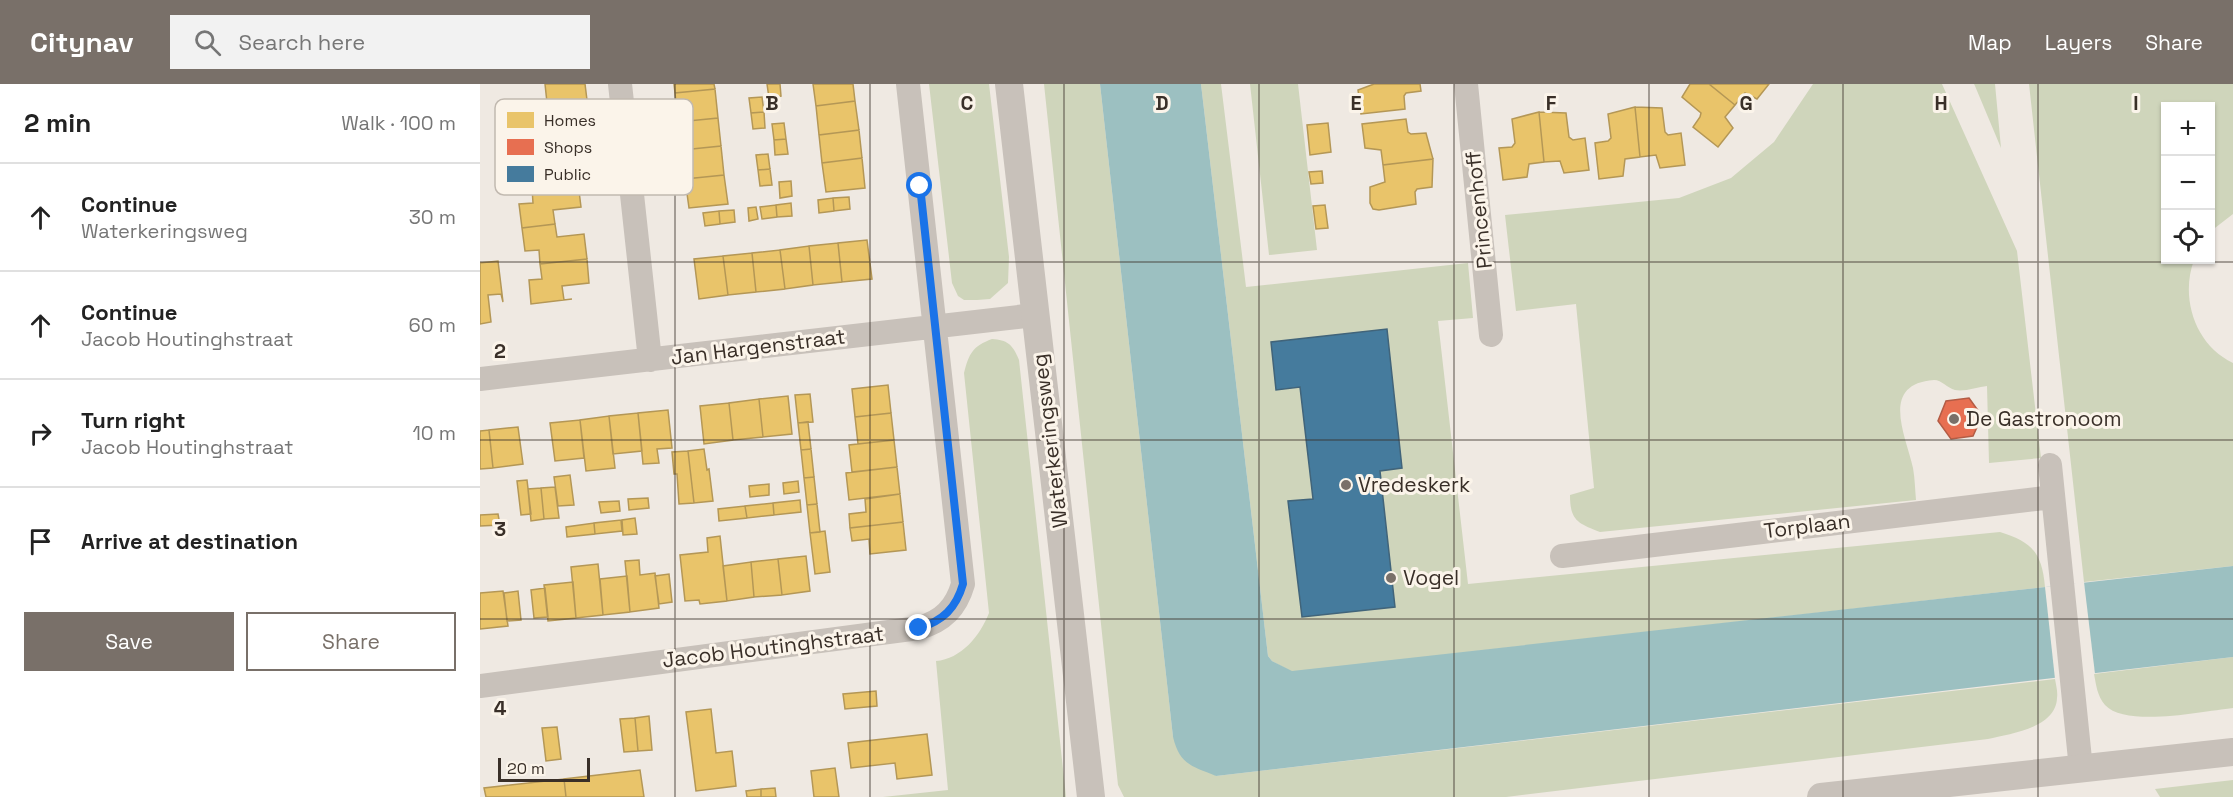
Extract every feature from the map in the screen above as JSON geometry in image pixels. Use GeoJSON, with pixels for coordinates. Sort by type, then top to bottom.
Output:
{"type":"FeatureCollection","features":[{"type":"Feature","properties":{"kind":"street"},"geometry":{"type":"LineString","coordinates":[[620,84],[622,99]]}},
{"type":"Feature","properties":{"kind":"street"},"geometry":{"type":"LineString","coordinates":[[908,84],[936,325]]}},
{"type":"Feature","properties":{"kind":"street","name":"Waterkeringsweg"},"geometry":{"type":"LineString","coordinates":[[1009,84],[1091,797]]}},
{"type":"Feature","properties":{"kind":"street","name":"Princenhoff"},"geometry":{"type":"LineString","coordinates":[[1466,84],[1491,335]]}},
{"type":"Feature","properties":{"kind":"street"},"geometry":{"type":"LineString","coordinates":[[632,195],[650,360]]}},
{"type":"Feature","properties":{"kind":"street","name":"Jan Hargenstraat"},"geometry":{"type":"LineString","coordinates":[[480,380],[1035,315]]}},
{"type":"Feature","properties":{"kind":"street","name":"Jacob Houtinghstraat"},"geometry":{"type":"LineString","coordinates":[[480,686],[919,628],[933,624],[942,618],[958,599],[963,584],[936,325]]}},
{"type":"Feature","properties":{"kind":"street"},"geometry":{"type":"LineString","coordinates":[[2050,465],[2081,770]]}},
{"type":"Feature","properties":{"kind":"street","name":"Torplaan"},"geometry":{"type":"LineString","coordinates":[[1562,556],[2052,497]]}},
{"type":"Feature","properties":{"kind":"street"},"geometry":{"type":"LineString","coordinates":[[1821,797],[2233,752]]}},
{"type":"Feature","properties":{"kind":"green space"},"geometry":{"type":"Polygon","coordinates":[[[929,84],[989,84],[1009,257],[1008,283],[990,299],[964,300],[958,296],[952,283],[929,84]]]}},
{"type":"Feature","properties":{"kind":"green space"},"geometry":{"type":"Polygon","coordinates":[[[1044,84],[1100,84],[1173,737],[1216,776],[2055,679],[2057,696],[2055,708],[2041,723],[2019,732],[1988,739],[1506,797],[1124,797],[1118,785],[1044,84]]]}},
{"type":"Feature","properties":{"kind":"green space"},"geometry":{"type":"Polygon","coordinates":[[[1201,84],[1221,84],[1246,287],[1468,263],[1473,318],[1438,321],[1468,584],[2000,532],[2021,540],[2034,551],[2041,566],[2045,587],[1292,672],[1272,661],[1268,656],[1201,84]]]}},
{"type":"Feature","properties":{"kind":"green space"},"geometry":{"type":"Polygon","coordinates":[[[1250,84],[1298,84],[1317,250],[1269,255],[1250,84]]]}},
{"type":"Feature","properties":{"kind":"green space"},"geometry":{"type":"Polygon","coordinates":[[[1813,84],[1942,84],[2017,251],[2041,458],[1989,463],[1987,386],[1959,390],[1934,380],[1917,384],[1907,391],[1901,401],[1900,414],[1913,468],[1916,500],[1600,532],[1580,523],[1571,510],[1570,495],[1594,488],[1576,304],[1516,311],[1505,215],[1679,198],[1731,178],[1774,142],[1813,84]]]}},
{"type":"Feature","properties":{"kind":"green space"},"geometry":{"type":"Polygon","coordinates":[[[1974,84],[1995,84],[2001,148],[1975,86],[1974,84]]]}},
{"type":"Feature","properties":{"kind":"green space"},"geometry":{"type":"Polygon","coordinates":[[[2029,84],[2233,84],[2233,214],[2215,228],[2215,102],[2161,102],[2161,264],[2193,264],[2189,290],[2194,319],[2209,345],[2233,363],[2233,566],[2084,582],[2029,84]]]}},
{"type":"Feature","properties":{"kind":"green space"},"geometry":{"type":"Polygon","coordinates":[[[992,339],[1009,344],[1019,360],[1066,797],[883,797],[948,790],[936,661],[954,656],[968,645],[975,638],[989,613],[964,373],[973,351],[980,344],[992,339]]]}},
{"type":"Feature","properties":{"kind":"green space"},"geometry":{"type":"Polygon","coordinates":[[[2233,657],[2233,708],[2185,714],[2147,717],[2115,712],[2100,698],[2094,674],[2233,657]]]}},
{"type":"Feature","properties":{"kind":"green space"},"geometry":{"type":"Polygon","coordinates":[[[2233,780],[2233,797],[2160,797],[2155,789],[2233,780]]]}},
{"type":"Feature","properties":{"kind":"water"},"geometry":{"type":"Polygon","coordinates":[[[1100,84],[1201,84],[1268,656],[1272,661],[1292,671],[2233,566],[2233,657],[1216,776],[1194,767],[1179,754],[1173,737],[1100,84]]]}},
{"type":"Feature","properties":{"kind":"pier"},"geometry":{"type":"Polygon","coordinates":[[[2084,582],[2095,674],[2055,679],[2045,587],[2084,582]]]}},
{"type":"Feature","properties":{"kind":"building: Homes"},"geometry":{"type":"Polygon","coordinates":[[[545,84],[585,84],[587,99],[547,99],[545,84]]]}},
{"type":"Feature","properties":{"kind":"building: Homes"},"geometry":{"type":"Polygon","coordinates":[[[674,84],[714,84],[715,89],[675,93],[674,84]]]}},
{"type":"Feature","properties":{"kind":"building: Homes"},"geometry":{"type":"Polygon","coordinates":[[[767,84],[780,84],[781,96],[769,98],[767,84]]]}},
{"type":"Feature","properties":{"kind":"building: Homes"},"geometry":{"type":"Polygon","coordinates":[[[813,84],[853,84],[855,101],[816,106],[813,84]]]}},
{"type":"Feature","properties":{"kind":"building: Homes"},"geometry":{"type":"Polygon","coordinates":[[[1374,84],[1420,84],[1421,91],[1406,93],[1404,96],[1405,109],[1361,114],[1358,90],[1374,84]]]}},
{"type":"Feature","properties":{"kind":"building: Homes"},"geometry":{"type":"Polygon","coordinates":[[[1690,84],[1709,84],[1735,105],[1725,117],[1733,128],[1718,147],[1693,127],[1701,113],[1682,97],[1690,84]]]}},
{"type":"Feature","properties":{"kind":"building: Homes"},"geometry":{"type":"Polygon","coordinates":[[[1709,84],[1769,84],[1757,99],[1745,93],[1735,105],[1709,84]]]}},
{"type":"Feature","properties":{"kind":"building: Homes"},"geometry":{"type":"Polygon","coordinates":[[[715,89],[718,118],[693,120],[693,99],[676,99],[675,93],[715,89]]]}},
{"type":"Feature","properties":{"kind":"building: Homes"},"geometry":{"type":"Polygon","coordinates":[[[762,97],[764,112],[751,113],[749,98],[762,97]]]}},
{"type":"Feature","properties":{"kind":"building: Homes"},"geometry":{"type":"Polygon","coordinates":[[[855,101],[859,130],[819,135],[816,106],[855,101]]]}},
{"type":"Feature","properties":{"kind":"building: Homes"},"geometry":{"type":"Polygon","coordinates":[[[1635,107],[1640,157],[1625,159],[1623,176],[1599,179],[1595,143],[1608,141],[1611,138],[1608,114],[1635,107]]]}},
{"type":"Feature","properties":{"kind":"building: Homes"},"geometry":{"type":"Polygon","coordinates":[[[1635,107],[1662,108],[1665,132],[1668,135],[1681,133],[1685,165],[1660,168],[1656,155],[1640,157],[1635,107]]]}},
{"type":"Feature","properties":{"kind":"building: Homes"},"geometry":{"type":"Polygon","coordinates":[[[764,112],[765,128],[753,129],[751,113],[764,112]]]}},
{"type":"Feature","properties":{"kind":"building: Homes"},"geometry":{"type":"Polygon","coordinates":[[[1539,112],[1544,162],[1529,164],[1527,177],[1503,180],[1499,148],[1512,147],[1515,143],[1512,119],[1539,112]]]}},
{"type":"Feature","properties":{"kind":"building: Homes"},"geometry":{"type":"Polygon","coordinates":[[[1539,112],[1566,113],[1569,137],[1573,140],[1585,138],[1589,170],[1564,173],[1560,161],[1544,162],[1539,112]]]}},
{"type":"Feature","properties":{"kind":"building: Homes"},"geometry":{"type":"Polygon","coordinates":[[[718,118],[721,146],[693,149],[693,120],[718,118]]]}},
{"type":"Feature","properties":{"kind":"building: Homes"},"geometry":{"type":"Polygon","coordinates":[[[1406,119],[1408,132],[1411,134],[1426,133],[1433,159],[1383,165],[1381,150],[1365,148],[1362,124],[1406,119]]]}},
{"type":"Feature","properties":{"kind":"building: Homes"},"geometry":{"type":"Polygon","coordinates":[[[784,123],[786,139],[774,140],[772,124],[784,123]]]}},
{"type":"Feature","properties":{"kind":"building: Homes"},"geometry":{"type":"Polygon","coordinates":[[[1328,123],[1331,152],[1310,155],[1307,125],[1328,123]]]}},
{"type":"Feature","properties":{"kind":"building: Homes"},"geometry":{"type":"Polygon","coordinates":[[[859,130],[862,158],[822,163],[819,135],[859,130]]]}},
{"type":"Feature","properties":{"kind":"building: Homes"},"geometry":{"type":"Polygon","coordinates":[[[786,139],[788,154],[775,155],[774,140],[786,139]]]}},
{"type":"Feature","properties":{"kind":"building: Homes"},"geometry":{"type":"Polygon","coordinates":[[[721,146],[724,175],[693,178],[693,149],[721,146]]]}},
{"type":"Feature","properties":{"kind":"building: Homes"},"geometry":{"type":"Polygon","coordinates":[[[768,154],[770,169],[758,170],[756,155],[768,154]]]}},
{"type":"Feature","properties":{"kind":"building: Homes"},"geometry":{"type":"Polygon","coordinates":[[[862,158],[865,188],[826,192],[822,163],[862,158]]]}},
{"type":"Feature","properties":{"kind":"building: Homes"},"geometry":{"type":"Polygon","coordinates":[[[1433,159],[1432,187],[1417,189],[1416,204],[1373,209],[1370,203],[1370,187],[1385,182],[1383,165],[1433,159]]]}},
{"type":"Feature","properties":{"kind":"building: Homes"},"geometry":{"type":"Polygon","coordinates":[[[770,169],[772,185],[760,186],[758,170],[770,169]]]}},
{"type":"Feature","properties":{"kind":"building: Homes"},"geometry":{"type":"Polygon","coordinates":[[[1322,171],[1323,183],[1311,184],[1309,172],[1322,171]]]}},
{"type":"Feature","properties":{"kind":"building: Homes"},"geometry":{"type":"Polygon","coordinates":[[[724,175],[728,204],[689,208],[687,195],[693,195],[693,178],[724,175]]]}},
{"type":"Feature","properties":{"kind":"building: Homes"},"geometry":{"type":"Polygon","coordinates":[[[791,181],[792,196],[780,198],[779,182],[791,181]]]}},
{"type":"Feature","properties":{"kind":"building: Homes"},"geometry":{"type":"Polygon","coordinates":[[[532,195],[580,195],[581,207],[553,210],[555,224],[522,228],[519,204],[533,203],[532,195]]]}},
{"type":"Feature","properties":{"kind":"building: Homes"},"geometry":{"type":"Polygon","coordinates":[[[849,197],[850,209],[834,211],[833,198],[849,197]]]}},
{"type":"Feature","properties":{"kind":"building: Homes"},"geometry":{"type":"Polygon","coordinates":[[[833,198],[834,211],[819,213],[818,200],[833,198]]]}},
{"type":"Feature","properties":{"kind":"building: Homes"},"geometry":{"type":"Polygon","coordinates":[[[791,203],[792,216],[777,217],[776,205],[791,203]]]}},
{"type":"Feature","properties":{"kind":"building: Homes"},"geometry":{"type":"Polygon","coordinates":[[[776,205],[777,217],[762,219],[760,207],[776,205]]]}},
{"type":"Feature","properties":{"kind":"building: Homes"},"geometry":{"type":"Polygon","coordinates":[[[1325,205],[1328,228],[1316,229],[1313,206],[1325,205]]]}},
{"type":"Feature","properties":{"kind":"building: Homes"},"geometry":{"type":"Polygon","coordinates":[[[756,207],[758,219],[749,221],[748,208],[756,207]]]}},
{"type":"Feature","properties":{"kind":"building: Homes"},"geometry":{"type":"Polygon","coordinates":[[[734,210],[735,222],[720,224],[719,211],[734,210]]]}},
{"type":"Feature","properties":{"kind":"building: Homes"},"geometry":{"type":"Polygon","coordinates":[[[719,211],[720,224],[705,226],[703,213],[719,211]]]}},
{"type":"Feature","properties":{"kind":"building: Homes"},"geometry":{"type":"Polygon","coordinates":[[[555,224],[557,237],[584,234],[587,259],[540,264],[539,250],[525,251],[522,228],[555,224]]]}},
{"type":"Feature","properties":{"kind":"building: Homes"},"geometry":{"type":"Polygon","coordinates":[[[867,240],[872,279],[842,282],[838,243],[867,240]]]}},
{"type":"Feature","properties":{"kind":"building: Homes"},"geometry":{"type":"Polygon","coordinates":[[[838,243],[842,282],[813,285],[809,246],[838,243]]]}},
{"type":"Feature","properties":{"kind":"building: Homes"},"geometry":{"type":"Polygon","coordinates":[[[809,246],[813,285],[785,289],[780,250],[809,246]]]}},
{"type":"Feature","properties":{"kind":"building: Homes"},"geometry":{"type":"Polygon","coordinates":[[[780,250],[785,289],[756,292],[752,253],[780,250]]]}},
{"type":"Feature","properties":{"kind":"building: Homes"},"geometry":{"type":"Polygon","coordinates":[[[752,253],[756,292],[728,295],[723,256],[752,253]]]}},
{"type":"Feature","properties":{"kind":"building: Homes"},"geometry":{"type":"Polygon","coordinates":[[[723,256],[728,295],[699,299],[694,259],[723,256]]]}},
{"type":"Feature","properties":{"kind":"building: Homes"},"geometry":{"type":"Polygon","coordinates":[[[587,259],[589,283],[562,286],[564,300],[531,304],[529,280],[542,279],[540,264],[587,259]]]}},
{"type":"Feature","properties":{"kind":"building: Homes"},"geometry":{"type":"Polygon","coordinates":[[[498,261],[503,302],[501,294],[488,295],[491,322],[480,324],[480,263],[498,261]]]}},
{"type":"Feature","properties":{"kind":"building: Homes"},"geometry":{"type":"Polygon","coordinates":[[[888,385],[891,413],[855,417],[852,389],[888,385]]]}},
{"type":"Feature","properties":{"kind":"building: Homes"},"geometry":{"type":"Polygon","coordinates":[[[810,394],[813,422],[798,423],[795,395],[810,394]]]}},
{"type":"Feature","properties":{"kind":"building: Homes"},"geometry":{"type":"Polygon","coordinates":[[[788,396],[792,434],[763,437],[759,399],[788,396]]]}},
{"type":"Feature","properties":{"kind":"building: Homes"},"geometry":{"type":"Polygon","coordinates":[[[759,399],[763,437],[733,440],[729,403],[759,399]]]}},
{"type":"Feature","properties":{"kind":"building: Homes"},"geometry":{"type":"Polygon","coordinates":[[[729,403],[733,440],[704,444],[700,406],[729,403]]]}},
{"type":"Feature","properties":{"kind":"building: Homes"},"geometry":{"type":"Polygon","coordinates":[[[668,410],[672,448],[657,449],[659,463],[643,464],[638,413],[668,410]]]}},
{"type":"Feature","properties":{"kind":"building: Homes"},"geometry":{"type":"Polygon","coordinates":[[[638,413],[642,451],[613,454],[609,416],[638,413]]]}},
{"type":"Feature","properties":{"kind":"building: Homes"},"geometry":{"type":"Polygon","coordinates":[[[891,413],[894,440],[858,444],[855,417],[891,413]]]}},
{"type":"Feature","properties":{"kind":"building: Homes"},"geometry":{"type":"Polygon","coordinates":[[[609,416],[615,468],[586,471],[580,420],[609,416]]]}},
{"type":"Feature","properties":{"kind":"building: Homes"},"geometry":{"type":"Polygon","coordinates":[[[580,420],[584,458],[555,461],[550,423],[580,420]]]}},
{"type":"Feature","properties":{"kind":"building: Homes"},"geometry":{"type":"Polygon","coordinates":[[[808,422],[811,449],[801,450],[798,423],[808,422]]]}},
{"type":"Feature","properties":{"kind":"building: Homes"},"geometry":{"type":"Polygon","coordinates":[[[518,427],[523,464],[493,468],[489,430],[518,427]]]}},
{"type":"Feature","properties":{"kind":"building: Homes"},"geometry":{"type":"Polygon","coordinates":[[[489,430],[493,468],[480,469],[480,431],[489,430]]]}},
{"type":"Feature","properties":{"kind":"building: Homes"},"geometry":{"type":"Polygon","coordinates":[[[894,440],[897,467],[852,472],[849,445],[894,440]]]}},
{"type":"Feature","properties":{"kind":"building: Homes"},"geometry":{"type":"Polygon","coordinates":[[[704,449],[713,501],[694,503],[688,451],[704,449]]]}},
{"type":"Feature","properties":{"kind":"building: Homes"},"geometry":{"type":"Polygon","coordinates":[[[811,449],[814,477],[804,478],[801,450],[811,449]]]}},
{"type":"Feature","properties":{"kind":"building: Homes"},"geometry":{"type":"Polygon","coordinates":[[[688,451],[694,503],[679,504],[677,474],[674,474],[672,452],[688,451]]]}},
{"type":"Feature","properties":{"kind":"building: Homes"},"geometry":{"type":"Polygon","coordinates":[[[897,467],[900,494],[849,500],[846,473],[897,467]]]}},
{"type":"Feature","properties":{"kind":"building: Homes"},"geometry":{"type":"Polygon","coordinates":[[[570,475],[574,505],[558,506],[554,477],[570,475]]]}},
{"type":"Feature","properties":{"kind":"building: Homes"},"geometry":{"type":"Polygon","coordinates":[[[814,477],[817,504],[807,505],[804,478],[814,477]]]}},
{"type":"Feature","properties":{"kind":"building: Homes"},"geometry":{"type":"Polygon","coordinates":[[[527,480],[531,514],[521,515],[517,481],[527,480]]]}},
{"type":"Feature","properties":{"kind":"building: Homes"},"geometry":{"type":"Polygon","coordinates":[[[798,481],[799,492],[784,494],[783,483],[798,481]]]}},
{"type":"Feature","properties":{"kind":"building: Homes"},"geometry":{"type":"Polygon","coordinates":[[[769,484],[769,495],[750,497],[749,486],[769,484]]]}},
{"type":"Feature","properties":{"kind":"building: Homes"},"geometry":{"type":"Polygon","coordinates":[[[555,487],[559,518],[544,519],[541,488],[555,487]]]}},
{"type":"Feature","properties":{"kind":"building: Homes"},"geometry":{"type":"Polygon","coordinates":[[[541,488],[544,519],[531,521],[528,489],[541,488]]]}},
{"type":"Feature","properties":{"kind":"building: Homes"},"geometry":{"type":"Polygon","coordinates":[[[900,494],[903,522],[850,528],[849,514],[866,512],[865,499],[900,494]]]}},
{"type":"Feature","properties":{"kind":"building: Homes"},"geometry":{"type":"Polygon","coordinates":[[[648,498],[649,508],[629,510],[628,499],[648,498]]]}},
{"type":"Feature","properties":{"kind":"building: Homes"},"geometry":{"type":"Polygon","coordinates":[[[800,500],[801,512],[774,515],[773,503],[800,500]]]}},
{"type":"Feature","properties":{"kind":"building: Homes"},"geometry":{"type":"Polygon","coordinates":[[[619,501],[620,511],[601,513],[599,502],[619,501]]]}},
{"type":"Feature","properties":{"kind":"building: Homes"},"geometry":{"type":"Polygon","coordinates":[[[773,503],[774,515],[747,518],[745,506],[773,503]]]}},
{"type":"Feature","properties":{"kind":"building: Homes"},"geometry":{"type":"Polygon","coordinates":[[[817,504],[820,532],[810,533],[807,505],[817,504]]]}},
{"type":"Feature","properties":{"kind":"building: Homes"},"geometry":{"type":"Polygon","coordinates":[[[745,506],[747,518],[719,521],[718,509],[745,506]]]}},
{"type":"Feature","properties":{"kind":"building: Homes"},"geometry":{"type":"Polygon","coordinates":[[[498,514],[500,525],[480,526],[480,515],[498,514]]]}},
{"type":"Feature","properties":{"kind":"building: Homes"},"geometry":{"type":"Polygon","coordinates":[[[635,518],[637,534],[623,535],[622,520],[635,518]]]}},
{"type":"Feature","properties":{"kind":"building: Homes"},"geometry":{"type":"Polygon","coordinates":[[[621,520],[622,531],[595,534],[594,523],[621,520]]]}},
{"type":"Feature","properties":{"kind":"building: Homes"},"geometry":{"type":"Polygon","coordinates":[[[903,522],[906,550],[870,554],[869,539],[852,541],[850,528],[903,522]]]}},
{"type":"Feature","properties":{"kind":"building: Homes"},"geometry":{"type":"Polygon","coordinates":[[[594,523],[595,534],[567,537],[566,527],[594,523]]]}},
{"type":"Feature","properties":{"kind":"building: Homes"},"geometry":{"type":"Polygon","coordinates":[[[825,531],[830,572],[815,574],[810,533],[825,531]]]}},
{"type":"Feature","properties":{"kind":"building: Homes"},"geometry":{"type":"Polygon","coordinates":[[[720,536],[727,601],[700,604],[699,600],[685,601],[680,555],[708,552],[707,538],[720,536]]]}},
{"type":"Feature","properties":{"kind":"building: Homes"},"geometry":{"type":"Polygon","coordinates":[[[806,556],[810,591],[782,595],[778,559],[806,556]]]}},
{"type":"Feature","properties":{"kind":"building: Homes"},"geometry":{"type":"Polygon","coordinates":[[[778,559],[782,595],[754,597],[751,562],[778,559]]]}},
{"type":"Feature","properties":{"kind":"building: Homes"},"geometry":{"type":"Polygon","coordinates":[[[639,560],[640,575],[655,573],[659,608],[630,612],[625,561],[639,560]]]}},
{"type":"Feature","properties":{"kind":"building: Homes"},"geometry":{"type":"Polygon","coordinates":[[[751,562],[754,597],[727,601],[723,566],[751,562]]]}},
{"type":"Feature","properties":{"kind":"building: Homes"},"geometry":{"type":"Polygon","coordinates":[[[598,564],[603,615],[576,618],[571,567],[598,564]]]}},
{"type":"Feature","properties":{"kind":"building: Homes"},"geometry":{"type":"Polygon","coordinates":[[[669,574],[672,602],[659,604],[655,576],[669,574]]]}},
{"type":"Feature","properties":{"kind":"building: Homes"},"geometry":{"type":"Polygon","coordinates":[[[627,576],[630,612],[603,615],[600,579],[627,576]]]}},
{"type":"Feature","properties":{"kind":"building: Homes"},"geometry":{"type":"Polygon","coordinates":[[[573,582],[576,618],[548,621],[544,585],[573,582]]]}},
{"type":"Feature","properties":{"kind":"building: Homes"},"geometry":{"type":"Polygon","coordinates":[[[545,588],[548,617],[534,618],[531,590],[545,588]]]}},
{"type":"Feature","properties":{"kind":"building: Homes"},"geometry":{"type":"Polygon","coordinates":[[[503,591],[508,626],[480,629],[480,593],[503,591]]]}},
{"type":"Feature","properties":{"kind":"building: Homes"},"geometry":{"type":"Polygon","coordinates":[[[518,591],[521,620],[507,621],[504,593],[518,591]]]}},
{"type":"Feature","properties":{"kind":"building: Homes"},"geometry":{"type":"Polygon","coordinates":[[[876,691],[877,706],[845,709],[843,694],[876,691]]]}},
{"type":"Feature","properties":{"kind":"building: Homes"},"geometry":{"type":"Polygon","coordinates":[[[711,709],[716,753],[732,751],[736,786],[696,791],[686,712],[711,709]]]}},
{"type":"Feature","properties":{"kind":"building: Homes"},"geometry":{"type":"Polygon","coordinates":[[[649,716],[652,750],[638,751],[635,718],[649,716]]]}},
{"type":"Feature","properties":{"kind":"building: Homes"},"geometry":{"type":"Polygon","coordinates":[[[635,718],[638,751],[624,752],[620,719],[635,718]]]}},
{"type":"Feature","properties":{"kind":"building: Homes"},"geometry":{"type":"Polygon","coordinates":[[[557,727],[561,759],[546,761],[542,728],[557,727]]]}},
{"type":"Feature","properties":{"kind":"building: Homes"},"geometry":{"type":"Polygon","coordinates":[[[927,734],[932,775],[897,779],[895,763],[851,768],[848,743],[927,734]]]}},
{"type":"Feature","properties":{"kind":"building: Homes"},"geometry":{"type":"Polygon","coordinates":[[[835,768],[839,797],[814,797],[811,771],[835,768]]]}},
{"type":"Feature","properties":{"kind":"building: Homes"},"geometry":{"type":"Polygon","coordinates":[[[640,770],[644,797],[566,797],[564,779],[640,770]]]}},
{"type":"Feature","properties":{"kind":"building: Homes"},"geometry":{"type":"Polygon","coordinates":[[[564,779],[566,797],[486,797],[484,788],[564,779]]]}},
{"type":"Feature","properties":{"kind":"building: Homes"},"geometry":{"type":"Polygon","coordinates":[[[775,788],[776,797],[761,797],[761,789],[775,788]]]}},
{"type":"Feature","properties":{"kind":"building: Homes"},"geometry":{"type":"Polygon","coordinates":[[[761,789],[761,797],[747,797],[746,791],[761,789]]]}},
{"type":"Feature","properties":{"kind":"building: Shops"},"geometry":{"type":"Polygon","coordinates":[[[1969,398],[1982,416],[1973,436],[1951,439],[1938,421],[1946,401],[1969,398]]]}},
{"type":"Feature","properties":{"kind":"building: Public","name":"Vredeskerk"},"geometry":{"type":"Polygon","coordinates":[[[1387,329],[1402,468],[1380,471],[1395,607],[1302,617],[1288,501],[1313,499],[1300,387],[1276,390],[1271,342],[1387,329]]]}},
{"type":"Feature","properties":{"kind":"place","name":"De Gastronoom"},"geometry":{"type":"Point","coordinates":[1954,419]}},
{"type":"Feature","properties":{"kind":"place","name":"Vredeskerk"},"geometry":{"type":"Point","coordinates":[1346,485]}},
{"type":"Feature","properties":{"kind":"place","name":"Vogel"},"geometry":{"type":"Point","coordinates":[1391,578]}},
{"type":"Feature","properties":{"kind":"route"},"geometry":{"type":"LineString","coordinates":[[919,628],[933,624],[942,618],[958,599],[963,584],[920,186]]}}]}
